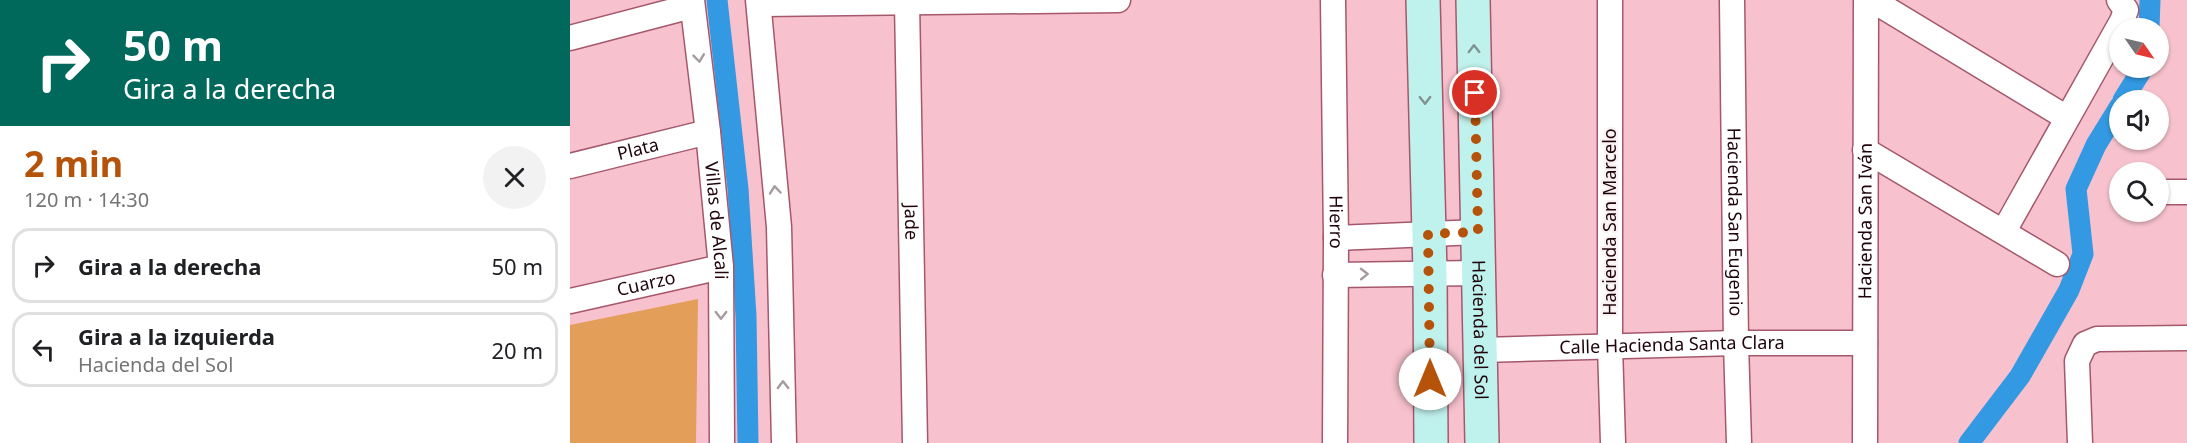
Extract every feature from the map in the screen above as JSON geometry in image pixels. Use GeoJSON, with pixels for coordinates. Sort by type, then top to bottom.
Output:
{"type":"FeatureCollection","features":[{"type":"Feature","properties":{"kind":"street"},"geometry":{"type":"LineString","coordinates":[[784,443],[779,227],[759,2],[1118,0]]}},
{"type":"Feature","properties":{"kind":"street","name":"Hierro"},"geometry":{"type":"LineString","coordinates":[[1332,0],[1336,238],[1335,443]]}},
{"type":"Feature","properties":{"kind":"street"},"geometry":{"type":"LineString","coordinates":[[1423,0],[1430,273],[1431,443]]}},
{"type":"Feature","properties":{"kind":"street","name":"Hacienda del Sol"},"geometry":{"type":"LineString","coordinates":[[1473,0],[1478,273],[1482,350],[1482,443]]}},
{"type":"Feature","properties":{"kind":"street","name":"Hacienda San Marcelo"},"geometry":{"type":"LineString","coordinates":[[1610,0],[1610,346],[1613,443]]}},
{"type":"Feature","properties":{"kind":"street","name":"Hacienda San Eugenio"},"geometry":{"type":"LineString","coordinates":[[1732,0],[1739,443]]}},
{"type":"Feature","properties":{"kind":"street","name":"Hacienda San Iván"},"geometry":{"type":"LineString","coordinates":[[1865,443],[1866,0]]}},
{"type":"Feature","properties":{"kind":"street"},"geometry":{"type":"LineString","coordinates":[[1872,0],[2067,118]]}},
{"type":"Feature","properties":{"kind":"street","name":"Jade"},"geometry":{"type":"LineString","coordinates":[[907,2],[915,443]]}},
{"type":"Feature","properties":{"kind":"street"},"geometry":{"type":"LineString","coordinates":[[570,38],[692,3]]}},
{"type":"Feature","properties":{"kind":"street","name":"Villas de Alcali"},"geometry":{"type":"LineString","coordinates":[[692,3],[708,132],[721,267],[722,443]]}},
{"type":"Feature","properties":{"kind":"street"},"geometry":{"type":"LineString","coordinates":[[2004,231],[2122,21],[2122,5]]}},
{"type":"Feature","properties":{"kind":"street","name":"Plata"},"geometry":{"type":"LineString","coordinates":[[570,166],[708,132]]}},
{"type":"Feature","properties":{"kind":"street"},"geometry":{"type":"LineString","coordinates":[[1865,150],[2057,264]]}},
{"type":"Feature","properties":{"kind":"street"},"geometry":{"type":"LineString","coordinates":[[2169,192],[2187,192]]}},
{"type":"Feature","properties":{"kind":"street"},"geometry":{"type":"LineString","coordinates":[[1336,238],[1478,232]]}},
{"type":"Feature","properties":{"kind":"street","name":"Cuarzo"},"geometry":{"type":"LineString","coordinates":[[570,301],[721,267]]}},
{"type":"Feature","properties":{"kind":"street"},"geometry":{"type":"LineString","coordinates":[[1335,275],[1478,273]]}},
{"type":"Feature","properties":{"kind":"street"},"geometry":{"type":"LineString","coordinates":[[2080,443],[2077,362],[2085,344],[2097,339],[2187,338]]}},
{"type":"Feature","properties":{"kind":"street","name":"Calle Hacienda Santa Clara"},"geometry":{"type":"LineString","coordinates":[[1482,350],[1736,343],[1865,343]]}},
{"type":"Feature","properties":{"kind":"shaded area"},"geometry":{"type":"Polygon","coordinates":[[[698,299],[696,443],[570,443],[570,325],[698,299]]]}},
{"type":"Feature","properties":{"kind":"waterway"},"geometry":{"type":"LineString","coordinates":[[717,0],[738,189],[746,316],[748,443]]}},
{"type":"Feature","properties":{"kind":"waterway"},"geometry":{"type":"LineString","coordinates":[[2149,18],[2150,0]]}},
{"type":"Feature","properties":{"kind":"waterway"},"geometry":{"type":"LineString","coordinates":[[2129,90],[2137,78]]}},
{"type":"Feature","properties":{"kind":"waterway"},"geometry":{"type":"LineString","coordinates":[[1969,443],[2020,376],[2069,290],[2083,254],[2076,189],[2096,145],[2109,124]]}},
{"type":"Feature","properties":{"kind":"route"},"geometry":{"type":"LineString","coordinates":[[1430,379],[1428,234],[1478,232],[1475,93]]}}]}
